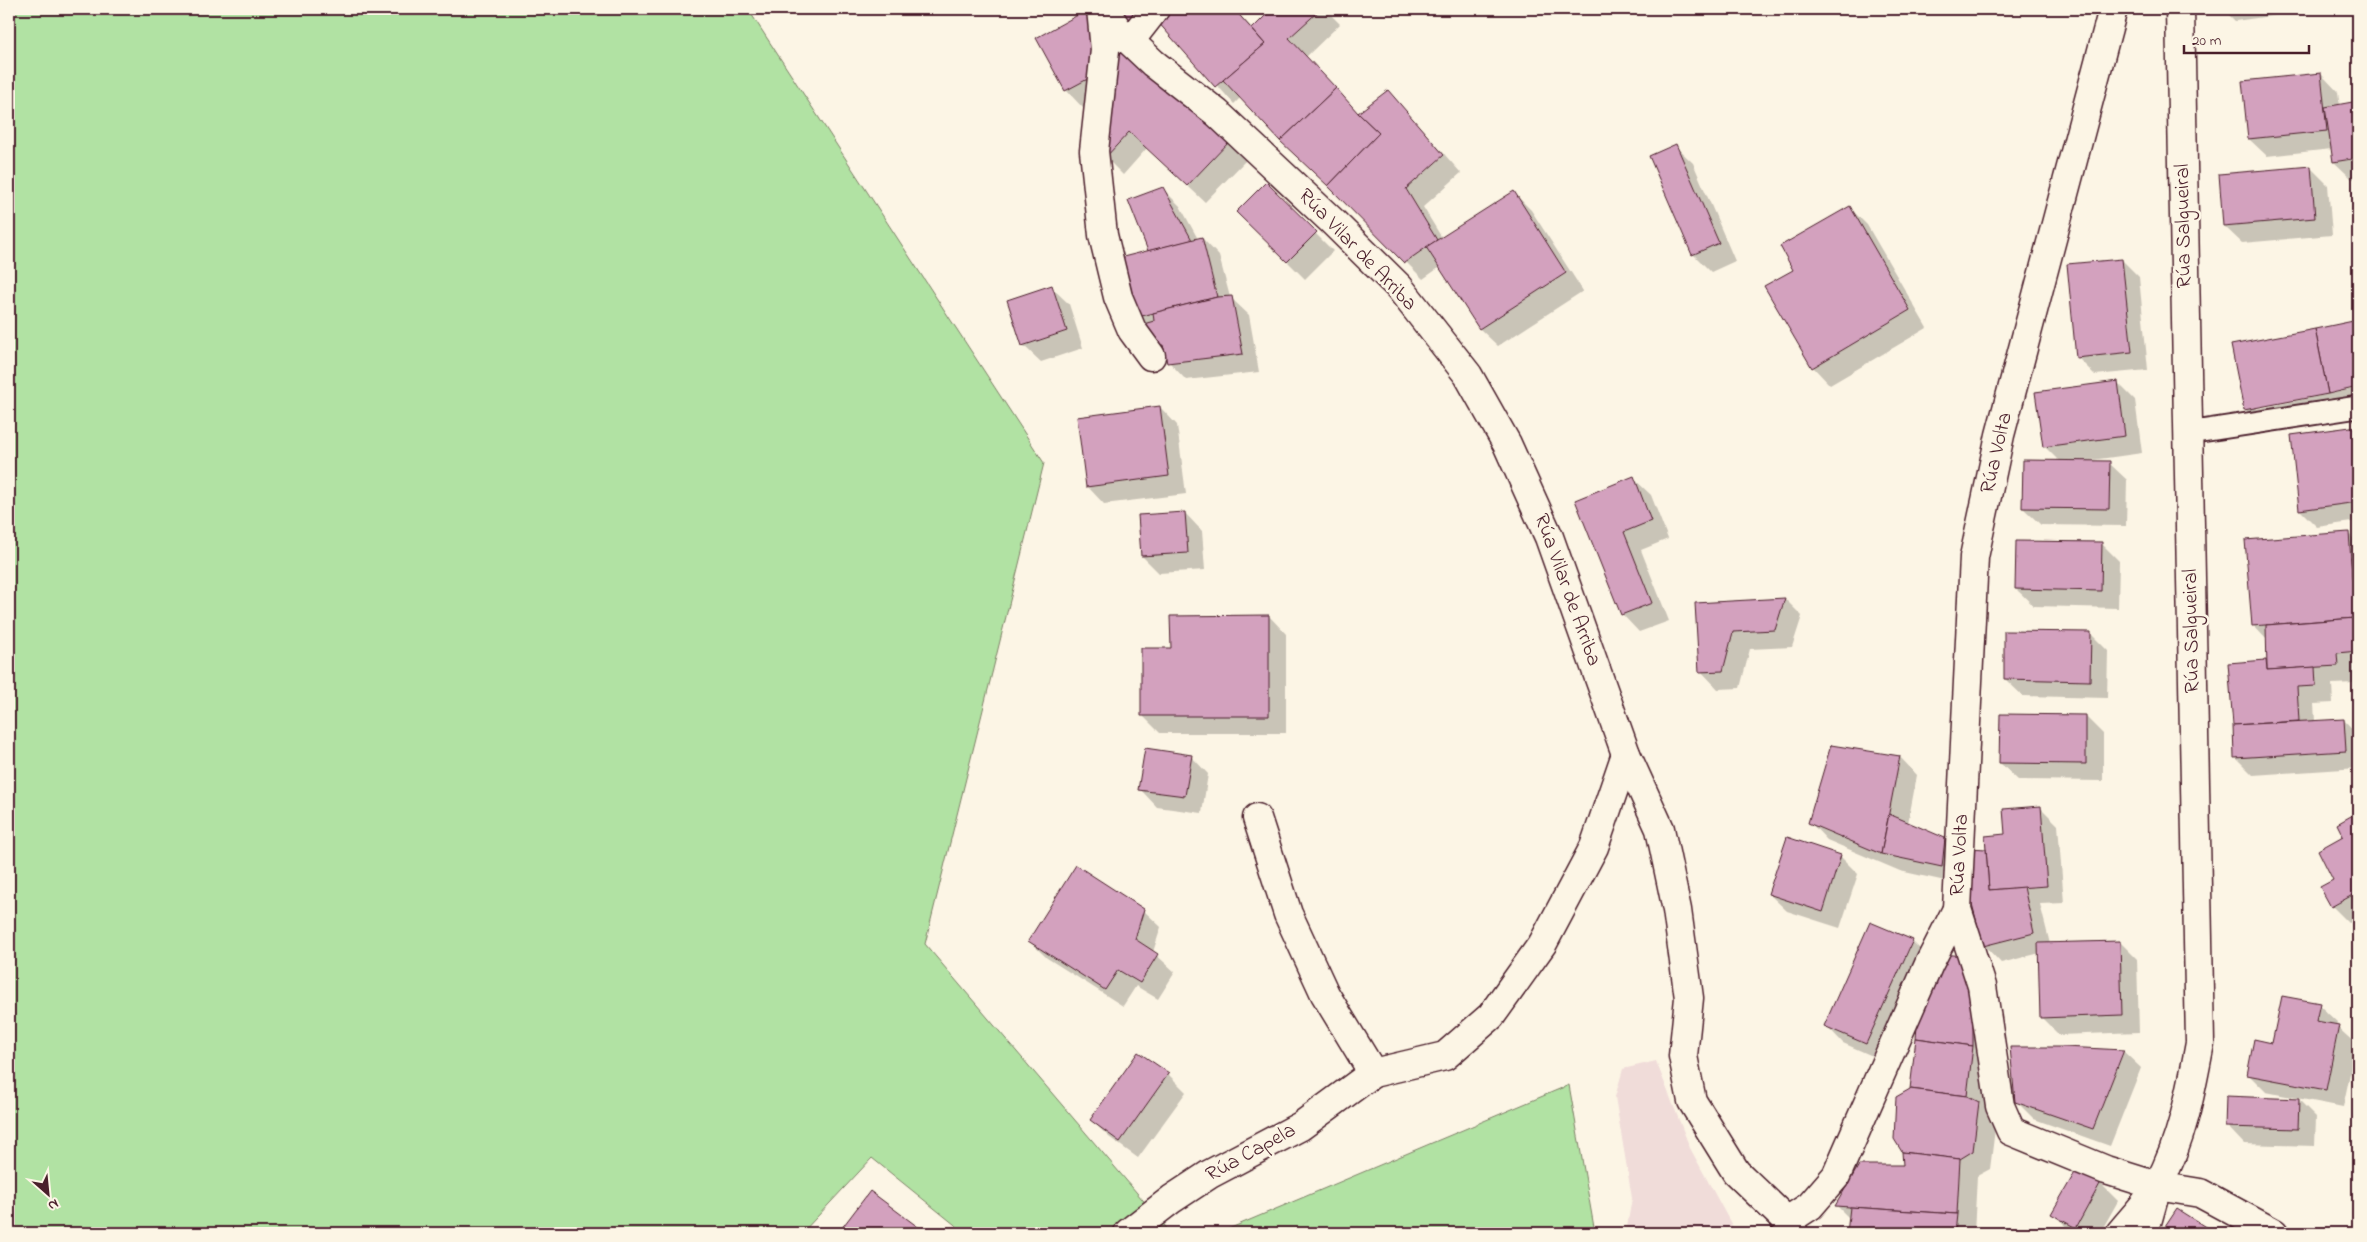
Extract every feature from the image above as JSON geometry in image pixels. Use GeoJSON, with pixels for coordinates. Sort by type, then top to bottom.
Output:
{"type":"FeatureCollection","features":[{"type":"Feature","properties":{"kind":"street","name":"Rúa Vilar de Arriba"},"geometry":{"type":"LineString","coordinates":[[1103,9],[1118,30],[1153,63],[1216,113],[1332,221],[1399,287],[1468,375],[1508,444],[1549,537],[1626,754],[1660,830],[1677,910],[1690,998],[1683,1056],[1692,1101],[1736,1172],[1790,1227]]}},
{"type":"Feature","properties":{"kind":"street","name":"Rúa Vilar de Arriba"},"geometry":{"type":"LineString","coordinates":[[1103,9],[1105,50],[1094,151],[1103,235],[1118,297],[1132,330],[1151,356]]}},
{"type":"Feature","properties":{"kind":"street"},"geometry":{"type":"LineString","coordinates":[[1130,41],[1156,9]]}},
{"type":"Feature","properties":{"kind":"street","name":"Rúa Volta"},"geometry":{"type":"LineString","coordinates":[[2113,9],[2000,435],[1974,557],[1957,909],[1982,986],[2000,1106],[2011,1131],[2106,1170],[2157,1186],[2200,1193],[2274,1233]]}},
{"type":"Feature","properties":{"kind":"street","name":"Rúa Salgueiral"},"geometry":{"type":"LineString","coordinates":[[2120,1233],[2157,1186],[2188,1107],[2200,1043],[2180,9]]}},
{"type":"Feature","properties":{"kind":"street"},"geometry":{"type":"LineString","coordinates":[[1257,818],[1288,914],[1325,994],[1373,1073],[1446,1056],[1491,1016],[1543,943],[1594,847],[1626,754]]}},
{"type":"Feature","properties":{"kind":"street","name":"Rúa Volta"},"geometry":{"type":"LineString","coordinates":[[1790,1227],[1836,1176],[1929,964],[1957,909]]}},
{"type":"Feature","properties":{"kind":"street","name":"Rúa Capela"},"geometry":{"type":"LineString","coordinates":[[1128,1233],[1210,1174],[1301,1126],[1373,1073]]}},
{"type":"Feature","properties":{"kind":"street"},"geometry":{"type":"LineString","coordinates":[[2144,1233],[2157,1186]]}},
{"type":"Feature","properties":{"kind":"lane"},"geometry":{"type":"LineString","coordinates":[[2188,433],[2358,407]]}},
{"type":"Feature","properties":{"kind":"shaded area"},"geometry":{"type":"Polygon","coordinates":[[[1656,1061],[1690,1148],[1736,1233],[1626,1233],[1632,1198],[1615,1097],[1623,1069],[1656,1061]]]}},
{"type":"Feature","properties":{"kind":"green space"},"geometry":{"type":"Polygon","coordinates":[[[9,9],[748,9],[1044,463],[925,944],[1171,1233],[965,1233],[872,1158],[802,1233],[9,1233],[9,9]]]}},
{"type":"Feature","properties":{"kind":"green space"},"geometry":{"type":"Polygon","coordinates":[[[1569,1085],[1595,1233],[1219,1233],[1569,1085]]]}},
{"type":"Feature","properties":{"kind":"building"},"geometry":{"type":"Polygon","coordinates":[[[1120,9],[1142,9],[1129,22],[1120,9]]]}},
{"type":"Feature","properties":{"kind":"building"},"geometry":{"type":"Polygon","coordinates":[[[1171,9],[1234,9],[1265,44],[1215,87],[1157,21],[1171,9]]]}},
{"type":"Feature","properties":{"kind":"building"},"geometry":{"type":"Polygon","coordinates":[[[1272,9],[1321,9],[1289,38],[1336,88],[1280,141],[1223,80],[1265,44],[1252,29],[1272,9]]]}},
{"type":"Feature","properties":{"kind":"building"},"geometry":{"type":"Polygon","coordinates":[[[1085,11],[1097,34],[1097,74],[1065,91],[1036,38],[1085,11]]]}},
{"type":"Feature","properties":{"kind":"building"},"geometry":{"type":"Polygon","coordinates":[[[1123,51],[1230,141],[1187,186],[1129,132],[1105,158],[1112,62],[1123,51]]]}},
{"type":"Feature","properties":{"kind":"building"},"geometry":{"type":"Polygon","coordinates":[[[2321,73],[2327,131],[2248,139],[2242,81],[2321,73]]]}},
{"type":"Feature","properties":{"kind":"building"},"geometry":{"type":"Polygon","coordinates":[[[1336,88],[1379,133],[1328,186],[1280,141],[1336,88]]]}},
{"type":"Feature","properties":{"kind":"building"},"geometry":{"type":"Polygon","coordinates":[[[1388,90],[1444,155],[1406,189],[1437,240],[1404,263],[1328,186],[1379,133],[1358,113],[1388,90]]]}},
{"type":"Feature","properties":{"kind":"building"},"geometry":{"type":"Polygon","coordinates":[[[2358,101],[2358,158],[2333,162],[2325,107],[2358,101]]]}},
{"type":"Feature","properties":{"kind":"building"},"geometry":{"type":"Polygon","coordinates":[[[1676,144],[1719,243],[1692,255],[1649,156],[1676,144]]]}},
{"type":"Feature","properties":{"kind":"building"},"geometry":{"type":"Polygon","coordinates":[[[2311,166],[2315,218],[2223,226],[2219,174],[2311,166]]]}},
{"type":"Feature","properties":{"kind":"building"},"geometry":{"type":"Polygon","coordinates":[[[1266,182],[1317,232],[1287,262],[1236,212],[1266,182]]]}},
{"type":"Feature","properties":{"kind":"building"},"geometry":{"type":"Polygon","coordinates":[[[1163,187],[1192,240],[1148,251],[1128,200],[1163,187]]]}},
{"type":"Feature","properties":{"kind":"building"},"geometry":{"type":"Polygon","coordinates":[[[1514,191],[1566,273],[1479,329],[1426,247],[1514,191]]]}},
{"type":"Feature","properties":{"kind":"building"},"geometry":{"type":"Polygon","coordinates":[[[2358,191],[2358,224],[2353,192],[2358,191]]]}},
{"type":"Feature","properties":{"kind":"building"},"geometry":{"type":"Polygon","coordinates":[[[1850,206],[1910,310],[1812,368],[1764,286],[1793,270],[1780,246],[1850,206]]]}},
{"type":"Feature","properties":{"kind":"building"},"geometry":{"type":"Polygon","coordinates":[[[1202,237],[1217,297],[1138,317],[1123,257],[1202,237]]]}},
{"type":"Feature","properties":{"kind":"building"},"geometry":{"type":"Polygon","coordinates":[[[2122,259],[2132,352],[2076,358],[2067,264],[2122,259]]]}},
{"type":"Feature","properties":{"kind":"building"},"geometry":{"type":"Polygon","coordinates":[[[1052,285],[1067,331],[1022,346],[1007,300],[1052,285]]]}},
{"type":"Feature","properties":{"kind":"building"},"geometry":{"type":"Polygon","coordinates":[[[1232,296],[1243,354],[1167,363],[1163,345],[1152,346],[1140,325],[1154,321],[1153,313],[1217,297],[1232,296]]]}},
{"type":"Feature","properties":{"kind":"building"},"geometry":{"type":"Polygon","coordinates":[[[2358,320],[2358,387],[2328,394],[2315,329],[2358,320]]]}},
{"type":"Feature","properties":{"kind":"building"},"geometry":{"type":"Polygon","coordinates":[[[2315,329],[2328,394],[2244,410],[2231,345],[2315,329]]]}},
{"type":"Feature","properties":{"kind":"building"},"geometry":{"type":"Polygon","coordinates":[[[2118,381],[2125,436],[2043,447],[2035,392],[2118,381]]]}},
{"type":"Feature","properties":{"kind":"building"},"geometry":{"type":"Polygon","coordinates":[[[1160,406],[1169,476],[1086,487],[1077,417],[1160,406]]]}},
{"type":"Feature","properties":{"kind":"building"},"geometry":{"type":"Polygon","coordinates":[[[2358,426],[2358,502],[2299,510],[2291,435],[2358,426]]]}},
{"type":"Feature","properties":{"kind":"building"},"geometry":{"type":"Polygon","coordinates":[[[2023,460],[2110,461],[2109,509],[2022,508],[2023,460]]]}},
{"type":"Feature","properties":{"kind":"building"},"geometry":{"type":"Polygon","coordinates":[[[1634,476],[1651,521],[1624,532],[1652,603],[1621,615],[1575,500],[1634,476]]]}},
{"type":"Feature","properties":{"kind":"building"},"geometry":{"type":"Polygon","coordinates":[[[1185,512],[1188,553],[1141,556],[1138,515],[1185,512]]]}},
{"type":"Feature","properties":{"kind":"building"},"geometry":{"type":"Polygon","coordinates":[[[2349,532],[2355,618],[2252,626],[2245,540],[2349,532]]]}},
{"type":"Feature","properties":{"kind":"building"},"geometry":{"type":"Polygon","coordinates":[[[2016,541],[2102,542],[2101,591],[2015,589],[2016,541]]]}},
{"type":"Feature","properties":{"kind":"building"},"geometry":{"type":"Polygon","coordinates":[[[2351,557],[2358,557],[2358,651],[2337,653],[2338,666],[2267,670],[2266,625],[2355,618],[2351,557]]]}},
{"type":"Feature","properties":{"kind":"building"},"geometry":{"type":"Polygon","coordinates":[[[1785,598],[1775,630],[1733,632],[1723,671],[1699,672],[1695,603],[1785,598]]]}},
{"type":"Feature","properties":{"kind":"building"},"geometry":{"type":"Polygon","coordinates":[[[1269,615],[1269,716],[1141,716],[1141,648],[1171,648],[1170,616],[1269,615]]]}},
{"type":"Feature","properties":{"kind":"building"},"geometry":{"type":"Polygon","coordinates":[[[2004,631],[2091,632],[2090,681],[2004,679],[2004,631]]]}},
{"type":"Feature","properties":{"kind":"building"},"geometry":{"type":"Polygon","coordinates":[[[2266,660],[2267,670],[2315,667],[2316,686],[2297,687],[2299,721],[2233,725],[2228,663],[2266,660]]]}},
{"type":"Feature","properties":{"kind":"building"},"geometry":{"type":"Polygon","coordinates":[[[2000,714],[2086,715],[2086,764],[1999,763],[2000,714]]]}},
{"type":"Feature","properties":{"kind":"building"},"geometry":{"type":"Polygon","coordinates":[[[2344,719],[2346,751],[2234,758],[2233,725],[2344,719]]]}},
{"type":"Feature","properties":{"kind":"building"},"geometry":{"type":"Polygon","coordinates":[[[1831,745],[1900,756],[1881,854],[1808,823],[1831,745]]]}},
{"type":"Feature","properties":{"kind":"building"},"geometry":{"type":"Polygon","coordinates":[[[1145,748],[1192,755],[1185,796],[1138,790],[1145,748]]]}},
{"type":"Feature","properties":{"kind":"building"},"geometry":{"type":"Polygon","coordinates":[[[2041,806],[2047,886],[1989,890],[1985,836],[2005,834],[2003,809],[2041,806]]]}},
{"type":"Feature","properties":{"kind":"building"},"geometry":{"type":"Polygon","coordinates":[[[2358,812],[2358,892],[2331,907],[2320,887],[2333,880],[2318,850],[2343,836],[2337,824],[2358,812]]]}},
{"type":"Feature","properties":{"kind":"building"},"geometry":{"type":"Polygon","coordinates":[[[1889,814],[1945,838],[1942,867],[1881,854],[1889,814]]]}},
{"type":"Feature","properties":{"kind":"building"},"geometry":{"type":"Polygon","coordinates":[[[1787,837],[1841,855],[1823,912],[1768,894],[1787,837]]]}},
{"type":"Feature","properties":{"kind":"building"},"geometry":{"type":"Polygon","coordinates":[[[1970,848],[1986,849],[1989,890],[2024,887],[2034,933],[1983,946],[1971,900],[1970,848]]]}},
{"type":"Feature","properties":{"kind":"building"},"geometry":{"type":"Polygon","coordinates":[[[1076,865],[1144,909],[1135,939],[1158,954],[1140,983],[1118,970],[1105,990],[1028,941],[1076,865]]]}},
{"type":"Feature","properties":{"kind":"building"},"geometry":{"type":"Polygon","coordinates":[[[1870,922],[1913,940],[1866,1044],[1824,1026],[1870,922]]]}},
{"type":"Feature","properties":{"kind":"building"},"geometry":{"type":"Polygon","coordinates":[[[2120,941],[2122,1015],[2040,1018],[2038,943],[2120,941]]]}},
{"type":"Feature","properties":{"kind":"building"},"geometry":{"type":"Polygon","coordinates":[[[1943,954],[1963,956],[1973,994],[1973,1046],[1916,1038],[1918,1015],[1943,954]]]}},
{"type":"Feature","properties":{"kind":"building"},"geometry":{"type":"Polygon","coordinates":[[[2282,996],[2320,1003],[2316,1021],[2339,1025],[2326,1090],[2247,1075],[2254,1039],[2272,1043],[2282,996]]]}},
{"type":"Feature","properties":{"kind":"building"},"geometry":{"type":"Polygon","coordinates":[[[1916,1038],[1973,1046],[1967,1096],[1910,1089],[1916,1038]]]}},
{"type":"Feature","properties":{"kind":"building"},"geometry":{"type":"Polygon","coordinates":[[[2010,1047],[2124,1050],[2093,1129],[2015,1102],[2010,1047]]]}},
{"type":"Feature","properties":{"kind":"building"},"geometry":{"type":"Polygon","coordinates":[[[1138,1052],[1169,1073],[1120,1142],[1090,1120],[1138,1052]]]}},
{"type":"Feature","properties":{"kind":"building"},"geometry":{"type":"Polygon","coordinates":[[[1910,1089],[1967,1096],[1979,1102],[1973,1151],[1960,1159],[1902,1152],[1894,1139],[1896,1097],[1910,1089]]]}},
{"type":"Feature","properties":{"kind":"building"},"geometry":{"type":"Polygon","coordinates":[[[2226,1096],[2299,1099],[2298,1129],[2225,1127],[2226,1096]]]}},
{"type":"Feature","properties":{"kind":"building"},"geometry":{"type":"Polygon","coordinates":[[[1902,1152],[1960,1159],[1957,1214],[1835,1206],[1859,1165],[1903,1165],[1902,1152]]]}},
{"type":"Feature","properties":{"kind":"building"},"geometry":{"type":"Polygon","coordinates":[[[2077,1169],[2101,1182],[2076,1228],[2051,1214],[2077,1169]]]}},
{"type":"Feature","properties":{"kind":"building"},"geometry":{"type":"Polygon","coordinates":[[[870,1191],[926,1233],[838,1233],[870,1191]]]}},
{"type":"Feature","properties":{"kind":"building"},"geometry":{"type":"Polygon","coordinates":[[[1850,1207],[1957,1214],[1955,1233],[1847,1233],[1850,1207]]]}},
{"type":"Feature","properties":{"kind":"building"},"geometry":{"type":"Polygon","coordinates":[[[2177,1209],[2215,1233],[2161,1233],[2177,1209]]]}}]}
